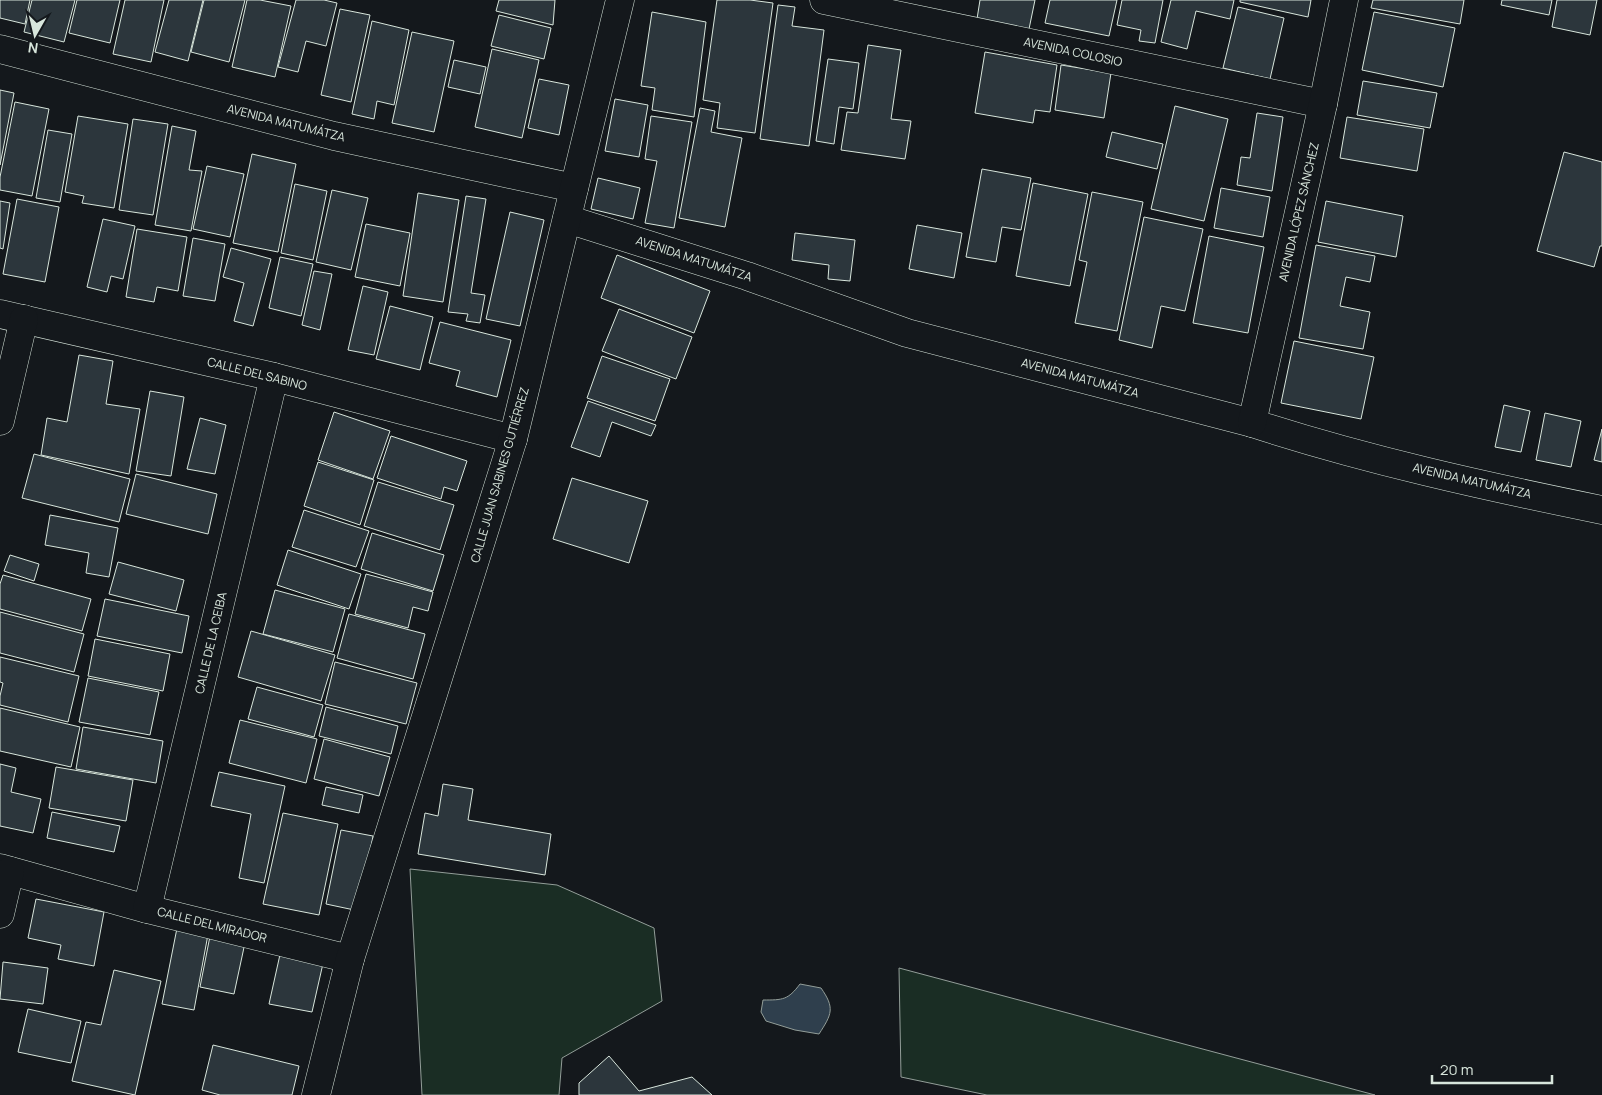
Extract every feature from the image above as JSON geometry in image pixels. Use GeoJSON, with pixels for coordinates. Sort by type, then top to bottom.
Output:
{"type":"FeatureCollection","features":[{"type":"Feature","properties":{"kind":"street","name":"CALLE JUAN SABINES GUTIÉRREZ"},"geometry":{"type":"LineString","coordinates":[[350,959],[513,439],[620,0]]}},
{"type":"Feature","properties":{"kind":"street","name":"AVENIDA COLOSIO"},"geometry":{"type":"LineString","coordinates":[[824,0],[1323,104]]}},
{"type":"Feature","properties":{"kind":"street","name":"AVENIDA LÓPEZ SÁNCHEZ"},"geometry":{"type":"LineString","coordinates":[[1252,423],[1323,104],[1344,0]]}},
{"type":"Feature","properties":{"kind":"street","name":"AVENIDA MATUMÁTZA"},"geometry":{"type":"LineString","coordinates":[[0,49],[334,136],[574,188]]}},
{"type":"Feature","properties":{"kind":"street","name":"AVENIDA MATUMÁTZA"},"geometry":{"type":"LineString","coordinates":[[567,219],[747,276],[907,333],[1252,423],[1300,439],[1487,486],[1602,510]]}},
{"type":"Feature","properties":{"kind":"street","name":"CALLE DEL SABINO"},"geometry":{"type":"LineString","coordinates":[[12,317],[274,377],[513,439]]}},
{"type":"Feature","properties":{"kind":"street"},"geometry":{"type":"LineString","coordinates":[[0,421],[12,317]]}},
{"type":"Feature","properties":{"kind":"street","name":"CALLE DE LA CEIBA"},"geometry":{"type":"LineString","coordinates":[[147,909],[274,377]]}},
{"type":"Feature","properties":{"kind":"street"},"geometry":{"type":"LineString","coordinates":[[0,914],[5,870]]}},
{"type":"Feature","properties":{"kind":"street","name":"CALLE DEL MIRADOR"},"geometry":{"type":"LineString","coordinates":[[5,870],[147,909],[350,959]]}},
{"type":"Feature","properties":{"kind":"street"},"geometry":{"type":"LineString","coordinates":[[316,1095],[350,959]]}},
{"type":"Feature","properties":{"kind":"green space"},"geometry":{"type":"Polygon","coordinates":[[[410,869],[557,885],[654,928],[662,1001],[562,1058],[559,1095],[422,1095],[410,869]]]}},
{"type":"Feature","properties":{"kind":"green space"},"geometry":{"type":"Polygon","coordinates":[[[899,968],[1375,1095],[987,1095],[901,1077],[899,968]]]}},
{"type":"Feature","properties":{"kind":"water"},"geometry":{"type":"Polygon","coordinates":[[[800,984],[821,988],[830,1006],[829,1016],[819,1034],[795,1030],[766,1021],[761,1012],[763,1000],[784,998],[792,993],[800,984]]]}},
{"type":"Feature","properties":{"kind":"building"},"geometry":{"type":"Polygon","coordinates":[[[0,0],[30,0],[25,24],[0,18],[0,0]]]}},
{"type":"Feature","properties":{"kind":"building"},"geometry":{"type":"Polygon","coordinates":[[[32,0],[75,0],[64,42],[24,32],[32,0]]]}},
{"type":"Feature","properties":{"kind":"building"},"geometry":{"type":"Polygon","coordinates":[[[77,0],[120,0],[110,43],[69,33],[77,0]]]}},
{"type":"Feature","properties":{"kind":"building"},"geometry":{"type":"Polygon","coordinates":[[[125,0],[164,0],[151,62],[113,54],[125,0]]]}},
{"type":"Feature","properties":{"kind":"building"},"geometry":{"type":"Polygon","coordinates":[[[169,0],[203,0],[188,61],[155,52],[169,0]]]}},
{"type":"Feature","properties":{"kind":"building"},"geometry":{"type":"Polygon","coordinates":[[[204,0],[245,0],[229,62],[191,52],[204,0]]]}},
{"type":"Feature","properties":{"kind":"building"},"geometry":{"type":"Polygon","coordinates":[[[247,0],[260,0],[291,6],[275,77],[232,67],[247,0]]]}},
{"type":"Feature","properties":{"kind":"building"},"geometry":{"type":"Polygon","coordinates":[[[296,0],[324,0],[337,3],[326,46],[306,41],[298,72],[278,67],[296,0]]]}},
{"type":"Feature","properties":{"kind":"building"},"geometry":{"type":"Polygon","coordinates":[[[499,0],[555,0],[553,25],[496,11],[499,0]]]}},
{"type":"Feature","properties":{"kind":"building"},"geometry":{"type":"Polygon","coordinates":[[[717,0],[750,0],[773,3],[755,133],[717,128],[720,103],[703,100],[717,0]]]}},
{"type":"Feature","properties":{"kind":"building"},"geometry":{"type":"Polygon","coordinates":[[[980,0],[1035,0],[1029,29],[977,19],[980,0]]]}},
{"type":"Feature","properties":{"kind":"building"},"geometry":{"type":"Polygon","coordinates":[[[1050,0],[1117,0],[1109,36],[1045,23],[1050,0]]]}},
{"type":"Feature","properties":{"kind":"building"},"geometry":{"type":"Polygon","coordinates":[[[1122,0],[1163,0],[1155,43],[1139,41],[1141,30],[1117,25],[1122,0]]]}},
{"type":"Feature","properties":{"kind":"building"},"geometry":{"type":"Polygon","coordinates":[[[1171,0],[1234,0],[1230,19],[1196,11],[1187,49],[1161,42],[1171,0]]]}},
{"type":"Feature","properties":{"kind":"building"},"geometry":{"type":"Polygon","coordinates":[[[1240,0],[1311,0],[1308,17],[1240,2],[1240,0]]]}},
{"type":"Feature","properties":{"kind":"building"},"geometry":{"type":"Polygon","coordinates":[[[1373,0],[1464,0],[1460,24],[1371,8],[1373,0]]]}},
{"type":"Feature","properties":{"kind":"building"},"geometry":{"type":"Polygon","coordinates":[[[1502,0],[1552,0],[1549,15],[1501,5],[1502,0]]]}},
{"type":"Feature","properties":{"kind":"building"},"geometry":{"type":"Polygon","coordinates":[[[1557,0],[1597,0],[1590,35],[1552,27],[1557,0]]]}},
{"type":"Feature","properties":{"kind":"building"},"geometry":{"type":"Polygon","coordinates":[[[778,5],[795,7],[792,26],[824,30],[809,146],[760,139],[778,5]]]}},
{"type":"Feature","properties":{"kind":"building"},"geometry":{"type":"Polygon","coordinates":[[[1238,7],[1284,18],[1270,79],[1223,68],[1238,7]]]}},
{"type":"Feature","properties":{"kind":"building"},"geometry":{"type":"Polygon","coordinates":[[[340,9],[370,15],[351,102],[321,95],[340,9]]]}},
{"type":"Feature","properties":{"kind":"building"},"geometry":{"type":"Polygon","coordinates":[[[652,12],[706,22],[694,117],[652,110],[655,88],[641,86],[652,12]]]}},
{"type":"Feature","properties":{"kind":"building"},"geometry":{"type":"Polygon","coordinates":[[[1374,12],[1455,28],[1443,87],[1362,70],[1374,12]]]}},
{"type":"Feature","properties":{"kind":"building"},"geometry":{"type":"Polygon","coordinates":[[[499,15],[551,28],[544,59],[491,46],[499,15]]]}},
{"type":"Feature","properties":{"kind":"building"},"geometry":{"type":"Polygon","coordinates":[[[372,21],[409,30],[394,105],[377,101],[374,119],[352,114],[372,21]]]}},
{"type":"Feature","properties":{"kind":"building"},"geometry":{"type":"Polygon","coordinates":[[[412,32],[454,41],[434,132],[392,123],[412,32]]]}},
{"type":"Feature","properties":{"kind":"building"},"geometry":{"type":"Polygon","coordinates":[[[868,45],[901,50],[891,119],[911,121],[905,159],[841,150],[847,112],[858,113],[868,45]]]}},
{"type":"Feature","properties":{"kind":"building"},"geometry":{"type":"Polygon","coordinates":[[[492,49],[539,60],[522,138],[475,127],[492,49]]]}},
{"type":"Feature","properties":{"kind":"building"},"geometry":{"type":"Polygon","coordinates":[[[985,52],[1057,65],[1050,112],[1035,110],[1033,123],[975,113],[985,52]]]}},
{"type":"Feature","properties":{"kind":"building"},"geometry":{"type":"Polygon","coordinates":[[[828,59],[859,63],[853,109],[839,107],[834,144],[816,141],[828,59]]]}},
{"type":"Feature","properties":{"kind":"building"},"geometry":{"type":"Polygon","coordinates":[[[454,60],[486,67],[480,94],[448,87],[454,60]]]}},
{"type":"Feature","properties":{"kind":"building"},"geometry":{"type":"Polygon","coordinates":[[[1061,65],[1111,73],[1104,118],[1055,110],[1061,65]]]}},
{"type":"Feature","properties":{"kind":"building"},"geometry":{"type":"Polygon","coordinates":[[[539,79],[569,85],[559,135],[528,128],[539,79]]]}},
{"type":"Feature","properties":{"kind":"building"},"geometry":{"type":"Polygon","coordinates":[[[1363,81],[1437,93],[1430,128],[1357,115],[1363,81]]]}},
{"type":"Feature","properties":{"kind":"building"},"geometry":{"type":"Polygon","coordinates":[[[0,90],[14,93],[0,165],[0,90]]]}},
{"type":"Feature","properties":{"kind":"building"},"geometry":{"type":"Polygon","coordinates":[[[615,99],[648,105],[639,157],[605,151],[615,99]]]}},
{"type":"Feature","properties":{"kind":"building"},"geometry":{"type":"Polygon","coordinates":[[[15,102],[49,109],[32,196],[0,190],[0,177],[15,102]]]}},
{"type":"Feature","properties":{"kind":"building"},"geometry":{"type":"Polygon","coordinates":[[[1175,106],[1228,119],[1204,221],[1151,209],[1175,106]]]}},
{"type":"Feature","properties":{"kind":"building"},"geometry":{"type":"Polygon","coordinates":[[[700,108],[715,111],[711,132],[742,138],[725,227],[679,218],[700,108]]]}},
{"type":"Feature","properties":{"kind":"building"},"geometry":{"type":"Polygon","coordinates":[[[1257,113],[1283,117],[1272,191],[1237,185],[1241,157],[1250,158],[1257,113]]]}},
{"type":"Feature","properties":{"kind":"building"},"geometry":{"type":"Polygon","coordinates":[[[78,116],[128,124],[114,208],[82,203],[84,196],[65,192],[78,116]]]}},
{"type":"Feature","properties":{"kind":"building"},"geometry":{"type":"Polygon","coordinates":[[[651,116],[692,122],[674,228],[645,223],[657,161],[645,159],[651,116]]]}},
{"type":"Feature","properties":{"kind":"building"},"geometry":{"type":"Polygon","coordinates":[[[1347,117],[1424,129],[1417,171],[1340,158],[1347,117]]]}},
{"type":"Feature","properties":{"kind":"building"},"geometry":{"type":"Polygon","coordinates":[[[133,119],[168,124],[153,215],[119,210],[133,119]]]}},
{"type":"Feature","properties":{"kind":"building"},"geometry":{"type":"Polygon","coordinates":[[[172,126],[196,131],[189,170],[202,171],[191,231],[155,225],[172,126]]]}},
{"type":"Feature","properties":{"kind":"building"},"geometry":{"type":"Polygon","coordinates":[[[48,130],[72,134],[60,202],[36,198],[48,130]]]}},
{"type":"Feature","properties":{"kind":"building"},"geometry":{"type":"Polygon","coordinates":[[[1112,132],[1163,144],[1157,169],[1106,157],[1112,132]]]}},
{"type":"Feature","properties":{"kind":"building"},"geometry":{"type":"Polygon","coordinates":[[[1564,152],[1602,162],[1602,246],[1600,246],[1594,267],[1537,251],[1564,152]]]}},
{"type":"Feature","properties":{"kind":"building"},"geometry":{"type":"Polygon","coordinates":[[[252,154],[296,164],[278,252],[233,243],[252,154]]]}},
{"type":"Feature","properties":{"kind":"building"},"geometry":{"type":"Polygon","coordinates":[[[207,166],[244,174],[230,237],[193,229],[207,166]]]}},
{"type":"Feature","properties":{"kind":"building"},"geometry":{"type":"Polygon","coordinates":[[[982,169],[1031,178],[1021,230],[1002,227],[996,262],[966,257],[982,169]]]}},
{"type":"Feature","properties":{"kind":"building"},"geometry":{"type":"Polygon","coordinates":[[[598,178],[640,188],[633,219],[591,209],[598,178]]]}},
{"type":"Feature","properties":{"kind":"building"},"geometry":{"type":"Polygon","coordinates":[[[1033,183],[1088,194],[1070,286],[1016,276],[1033,183]]]}},
{"type":"Feature","properties":{"kind":"building"},"geometry":{"type":"Polygon","coordinates":[[[295,184],[327,191],[313,260],[281,253],[295,184]]]}},
{"type":"Feature","properties":{"kind":"building"},"geometry":{"type":"Polygon","coordinates":[[[1221,188],[1270,197],[1263,237],[1214,228],[1221,188]]]}},
{"type":"Feature","properties":{"kind":"building"},"geometry":{"type":"Polygon","coordinates":[[[332,190],[368,198],[351,270],[316,262],[332,190]]]}},
{"type":"Feature","properties":{"kind":"building"},"geometry":{"type":"Polygon","coordinates":[[[1092,192],[1143,202],[1117,331],[1075,323],[1087,262],[1079,260],[1092,192]]]}},
{"type":"Feature","properties":{"kind":"building"},"geometry":{"type":"Polygon","coordinates":[[[418,193],[459,200],[443,302],[403,296],[418,193]]]}},
{"type":"Feature","properties":{"kind":"building"},"geometry":{"type":"Polygon","coordinates":[[[466,196],[486,199],[471,293],[485,295],[480,323],[466,321],[468,314],[448,312],[466,196]]]}},
{"type":"Feature","properties":{"kind":"building"},"geometry":{"type":"Polygon","coordinates":[[[17,199],[59,207],[45,282],[3,274],[17,199]]]}},
{"type":"Feature","properties":{"kind":"building"},"geometry":{"type":"Polygon","coordinates":[[[0,201],[10,203],[3,249],[0,248],[0,201]]]}},
{"type":"Feature","properties":{"kind":"building"},"geometry":{"type":"Polygon","coordinates":[[[1326,201],[1403,216],[1396,257],[1318,242],[1326,201]]]}},
{"type":"Feature","properties":{"kind":"building"},"geometry":{"type":"Polygon","coordinates":[[[510,212],[544,220],[520,326],[486,319],[510,212]]]}},
{"type":"Feature","properties":{"kind":"building"},"geometry":{"type":"Polygon","coordinates":[[[1144,217],[1203,229],[1185,311],[1161,306],[1152,348],[1119,340],[1144,217]]]}},
{"type":"Feature","properties":{"kind":"building"},"geometry":{"type":"Polygon","coordinates":[[[103,219],[135,226],[123,279],[111,276],[107,292],[87,287],[103,219]]]}},
{"type":"Feature","properties":{"kind":"building"},"geometry":{"type":"Polygon","coordinates":[[[366,224],[410,233],[400,286],[355,277],[366,224]]]}},
{"type":"Feature","properties":{"kind":"building"},"geometry":{"type":"Polygon","coordinates":[[[917,225],[962,233],[954,278],[909,269],[917,225]]]}},
{"type":"Feature","properties":{"kind":"building"},"geometry":{"type":"Polygon","coordinates":[[[137,229],[187,237],[178,291],[157,287],[154,302],[126,297],[137,229]]]}},
{"type":"Feature","properties":{"kind":"building"},"geometry":{"type":"Polygon","coordinates":[[[795,233],[855,240],[850,281],[828,279],[829,265],[792,260],[795,233]]]}},
{"type":"Feature","properties":{"kind":"building"},"geometry":{"type":"Polygon","coordinates":[[[1209,236],[1264,247],[1248,333],[1193,323],[1209,236]]]}},
{"type":"Feature","properties":{"kind":"building"},"geometry":{"type":"Polygon","coordinates":[[[193,238],[225,244],[215,301],[183,296],[193,238]]]}},
{"type":"Feature","properties":{"kind":"building"},"geometry":{"type":"Polygon","coordinates":[[[1316,245],[1375,256],[1370,282],[1346,277],[1340,306],[1370,312],[1363,349],[1299,338],[1316,245]]]}},
{"type":"Feature","properties":{"kind":"building"},"geometry":{"type":"Polygon","coordinates":[[[231,248],[271,259],[253,326],[234,321],[244,283],[223,277],[231,248]]]}},
{"type":"Feature","properties":{"kind":"building"},"geometry":{"type":"Polygon","coordinates":[[[617,255],[710,291],[694,333],[601,298],[617,255]]]}},
{"type":"Feature","properties":{"kind":"building"},"geometry":{"type":"Polygon","coordinates":[[[280,257],[313,264],[301,316],[269,308],[280,257]]]}},
{"type":"Feature","properties":{"kind":"building"},"geometry":{"type":"Polygon","coordinates":[[[314,271],[332,274],[320,330],[302,325],[314,271]]]}},
{"type":"Feature","properties":{"kind":"building"},"geometry":{"type":"Polygon","coordinates":[[[363,286],[388,292],[374,355],[348,350],[363,286]]]}},
{"type":"Feature","properties":{"kind":"building"},"geometry":{"type":"Polygon","coordinates":[[[390,306],[433,317],[420,370],[376,359],[390,306]]]}},
{"type":"Feature","properties":{"kind":"building"},"geometry":{"type":"Polygon","coordinates":[[[619,309],[692,337],[676,379],[602,351],[619,309]]]}},
{"type":"Feature","properties":{"kind":"building"},"geometry":{"type":"Polygon","coordinates":[[[440,322],[511,340],[497,397],[456,386],[460,371],[429,363],[440,322]]]}},
{"type":"Feature","properties":{"kind":"building"},"geometry":{"type":"Polygon","coordinates":[[[1294,341],[1374,357],[1361,419],[1281,403],[1294,341]]]}},
{"type":"Feature","properties":{"kind":"building"},"geometry":{"type":"Polygon","coordinates":[[[79,355],[113,361],[106,404],[140,409],[129,474],[41,455],[47,418],[67,422],[79,355]]]}},
{"type":"Feature","properties":{"kind":"building"},"geometry":{"type":"Polygon","coordinates":[[[602,356],[670,379],[655,421],[587,398],[602,356]]]}},
{"type":"Feature","properties":{"kind":"building"},"geometry":{"type":"Polygon","coordinates":[[[150,391],[184,397],[171,476],[136,471],[150,391]]]}},
{"type":"Feature","properties":{"kind":"building"},"geometry":{"type":"Polygon","coordinates":[[[588,401],[656,425],[651,436],[612,422],[600,457],[571,447],[588,401]]]}},
{"type":"Feature","properties":{"kind":"building"},"geometry":{"type":"Polygon","coordinates":[[[1504,405],[1530,411],[1521,452],[1495,447],[1504,405]]]}},
{"type":"Feature","properties":{"kind":"building"},"geometry":{"type":"Polygon","coordinates":[[[334,412],[390,431],[373,479],[318,460],[334,412]]]}},
{"type":"Feature","properties":{"kind":"building"},"geometry":{"type":"Polygon","coordinates":[[[1545,413],[1581,421],[1571,467],[1536,460],[1545,413]]]}},
{"type":"Feature","properties":{"kind":"building"},"geometry":{"type":"Polygon","coordinates":[[[200,418],[226,425],[215,474],[187,469],[200,418]]]}},
{"type":"Feature","properties":{"kind":"building"},"geometry":{"type":"Polygon","coordinates":[[[1602,429],[1602,462],[1594,460],[1602,429]]]}},
{"type":"Feature","properties":{"kind":"building"},"geometry":{"type":"Polygon","coordinates":[[[391,436],[467,461],[457,491],[444,487],[441,499],[377,478],[391,436]]]}},
{"type":"Feature","properties":{"kind":"building"},"geometry":{"type":"Polygon","coordinates":[[[34,454],[130,479],[119,522],[22,498],[34,454]]]}},
{"type":"Feature","properties":{"kind":"building"},"geometry":{"type":"Polygon","coordinates":[[[318,462],[374,480],[360,525],[304,506],[318,462]]]}},
{"type":"Feature","properties":{"kind":"building"},"geometry":{"type":"Polygon","coordinates":[[[136,474],[217,494],[208,534],[126,514],[136,474]]]}},
{"type":"Feature","properties":{"kind":"building"},"geometry":{"type":"Polygon","coordinates":[[[572,478],[648,501],[629,563],[553,539],[572,478]]]}},
{"type":"Feature","properties":{"kind":"building"},"geometry":{"type":"Polygon","coordinates":[[[378,482],[454,505],[440,550],[364,526],[378,482]]]}},
{"type":"Feature","properties":{"kind":"building"},"geometry":{"type":"Polygon","coordinates":[[[304,510],[369,531],[356,567],[292,547],[304,510]]]}},
{"type":"Feature","properties":{"kind":"building"},"geometry":{"type":"Polygon","coordinates":[[[50,515],[118,528],[109,577],[86,573],[89,553],[45,545],[50,515]]]}},
{"type":"Feature","properties":{"kind":"building"},"geometry":{"type":"Polygon","coordinates":[[[372,533],[444,555],[433,591],[361,569],[372,533]]]}},
{"type":"Feature","properties":{"kind":"building"},"geometry":{"type":"Polygon","coordinates":[[[288,550],[361,574],[349,609],[277,585],[288,550]]]}},
{"type":"Feature","properties":{"kind":"building"},"geometry":{"type":"Polygon","coordinates":[[[10,555],[39,564],[34,581],[4,571],[10,555]]]}},
{"type":"Feature","properties":{"kind":"building"},"geometry":{"type":"Polygon","coordinates":[[[118,562],[184,580],[176,611],[109,594],[118,562]]]}},
{"type":"Feature","properties":{"kind":"building"},"geometry":{"type":"Polygon","coordinates":[[[366,574],[433,592],[428,611],[413,607],[408,628],[355,614],[366,574]]]}},
{"type":"Feature","properties":{"kind":"building"},"geometry":{"type":"Polygon","coordinates":[[[3,575],[91,599],[82,631],[0,609],[0,584],[3,575]]]}},
{"type":"Feature","properties":{"kind":"building"},"geometry":{"type":"Polygon","coordinates":[[[275,590],[345,609],[333,652],[263,634],[275,590]]]}},
{"type":"Feature","properties":{"kind":"building"},"geometry":{"type":"Polygon","coordinates":[[[105,599],[189,616],[182,653],[97,636],[105,599]]]}},
{"type":"Feature","properties":{"kind":"building"},"geometry":{"type":"Polygon","coordinates":[[[0,612],[84,634],[74,672],[0,653],[0,612]]]}},
{"type":"Feature","properties":{"kind":"building"},"geometry":{"type":"Polygon","coordinates":[[[349,614],[425,634],[413,679],[337,658],[349,614]]]}},
{"type":"Feature","properties":{"kind":"building"},"geometry":{"type":"Polygon","coordinates":[[[251,631],[335,655],[321,701],[238,677],[251,631]]]}},
{"type":"Feature","properties":{"kind":"building"},"geometry":{"type":"Polygon","coordinates":[[[95,639],[170,654],[163,691],[88,676],[95,639]]]}},
{"type":"Feature","properties":{"kind":"building"},"geometry":{"type":"Polygon","coordinates":[[[0,657],[79,676],[68,722],[0,705],[3,683],[0,682],[0,657]]]}},
{"type":"Feature","properties":{"kind":"building"},"geometry":{"type":"Polygon","coordinates":[[[335,662],[417,683],[406,724],[325,704],[335,662]]]}},
{"type":"Feature","properties":{"kind":"building"},"geometry":{"type":"Polygon","coordinates":[[[88,678],[159,692],[150,735],[79,722],[88,678]]]}},
{"type":"Feature","properties":{"kind":"building"},"geometry":{"type":"Polygon","coordinates":[[[257,687],[323,705],[314,737],[248,719],[257,687]]]}},
{"type":"Feature","properties":{"kind":"building"},"geometry":{"type":"Polygon","coordinates":[[[326,707],[398,726],[391,754],[319,736],[326,707]]]}},
{"type":"Feature","properties":{"kind":"building"},"geometry":{"type":"Polygon","coordinates":[[[0,708],[80,727],[71,767],[0,751],[0,708]]]}},
{"type":"Feature","properties":{"kind":"building"},"geometry":{"type":"Polygon","coordinates":[[[240,720],[317,739],[306,783],[229,763],[240,720]]]}},
{"type":"Feature","properties":{"kind":"building"},"geometry":{"type":"Polygon","coordinates":[[[83,727],[163,741],[156,783],[76,769],[83,727]]]}},
{"type":"Feature","properties":{"kind":"building"},"geometry":{"type":"Polygon","coordinates":[[[324,739],[390,757],[379,796],[314,779],[324,739]]]}},
{"type":"Feature","properties":{"kind":"building"},"geometry":{"type":"Polygon","coordinates":[[[0,764],[16,768],[11,792],[41,799],[33,833],[0,826],[0,764]]]}},
{"type":"Feature","properties":{"kind":"building"},"geometry":{"type":"Polygon","coordinates":[[[56,767],[133,780],[126,821],[49,808],[56,767]]]}},
{"type":"Feature","properties":{"kind":"building"},"geometry":{"type":"Polygon","coordinates":[[[219,772],[285,786],[264,883],[239,878],[251,814],[211,806],[219,772]]]}},
{"type":"Feature","properties":{"kind":"building"},"geometry":{"type":"Polygon","coordinates":[[[443,784],[473,789],[468,820],[551,834],[545,875],[418,854],[425,813],[438,816],[443,784]]]}},
{"type":"Feature","properties":{"kind":"building"},"geometry":{"type":"Polygon","coordinates":[[[326,787],[363,795],[359,813],[322,805],[326,787]]]}},
{"type":"Feature","properties":{"kind":"building"},"geometry":{"type":"Polygon","coordinates":[[[52,812],[120,826],[114,852],[47,838],[52,812]]]}},
{"type":"Feature","properties":{"kind":"building"},"geometry":{"type":"Polygon","coordinates":[[[283,813],[338,824],[319,915],[263,904],[283,813]]]}},
{"type":"Feature","properties":{"kind":"building"},"geometry":{"type":"Polygon","coordinates":[[[341,830],[373,836],[359,911],[326,904],[341,830]]]}},
{"type":"Feature","properties":{"kind":"building"},"geometry":{"type":"Polygon","coordinates":[[[36,899],[104,912],[94,966],[58,959],[61,945],[28,938],[36,899]]]}},
{"type":"Feature","properties":{"kind":"building"},"geometry":{"type":"Polygon","coordinates":[[[178,923],[209,929],[194,1010],[162,1004],[178,923]]]}},
{"type":"Feature","properties":{"kind":"building"},"geometry":{"type":"Polygon","coordinates":[[[211,931],[246,938],[234,994],[200,987],[211,931]]]}},
{"type":"Feature","properties":{"kind":"building"},"geometry":{"type":"Polygon","coordinates":[[[281,950],[324,959],[312,1012],[269,1004],[281,950]]]}},
{"type":"Feature","properties":{"kind":"building"},"geometry":{"type":"Polygon","coordinates":[[[3,962],[48,968],[43,1004],[0,999],[3,962]]]}},
{"type":"Feature","properties":{"kind":"building"},"geometry":{"type":"Polygon","coordinates":[[[114,970],[161,981],[135,1095],[72,1081],[86,1022],[101,1025],[114,970]]]}},
{"type":"Feature","properties":{"kind":"building"},"geometry":{"type":"Polygon","coordinates":[[[28,1009],[81,1021],[71,1063],[18,1052],[28,1009]]]}},
{"type":"Feature","properties":{"kind":"building"},"geometry":{"type":"Polygon","coordinates":[[[213,1045],[299,1066],[292,1095],[220,1095],[202,1090],[213,1045]]]}},
{"type":"Feature","properties":{"kind":"building"},"geometry":{"type":"Polygon","coordinates":[[[609,1056],[639,1091],[692,1077],[712,1095],[579,1095],[579,1083],[609,1056]]]}}]}
